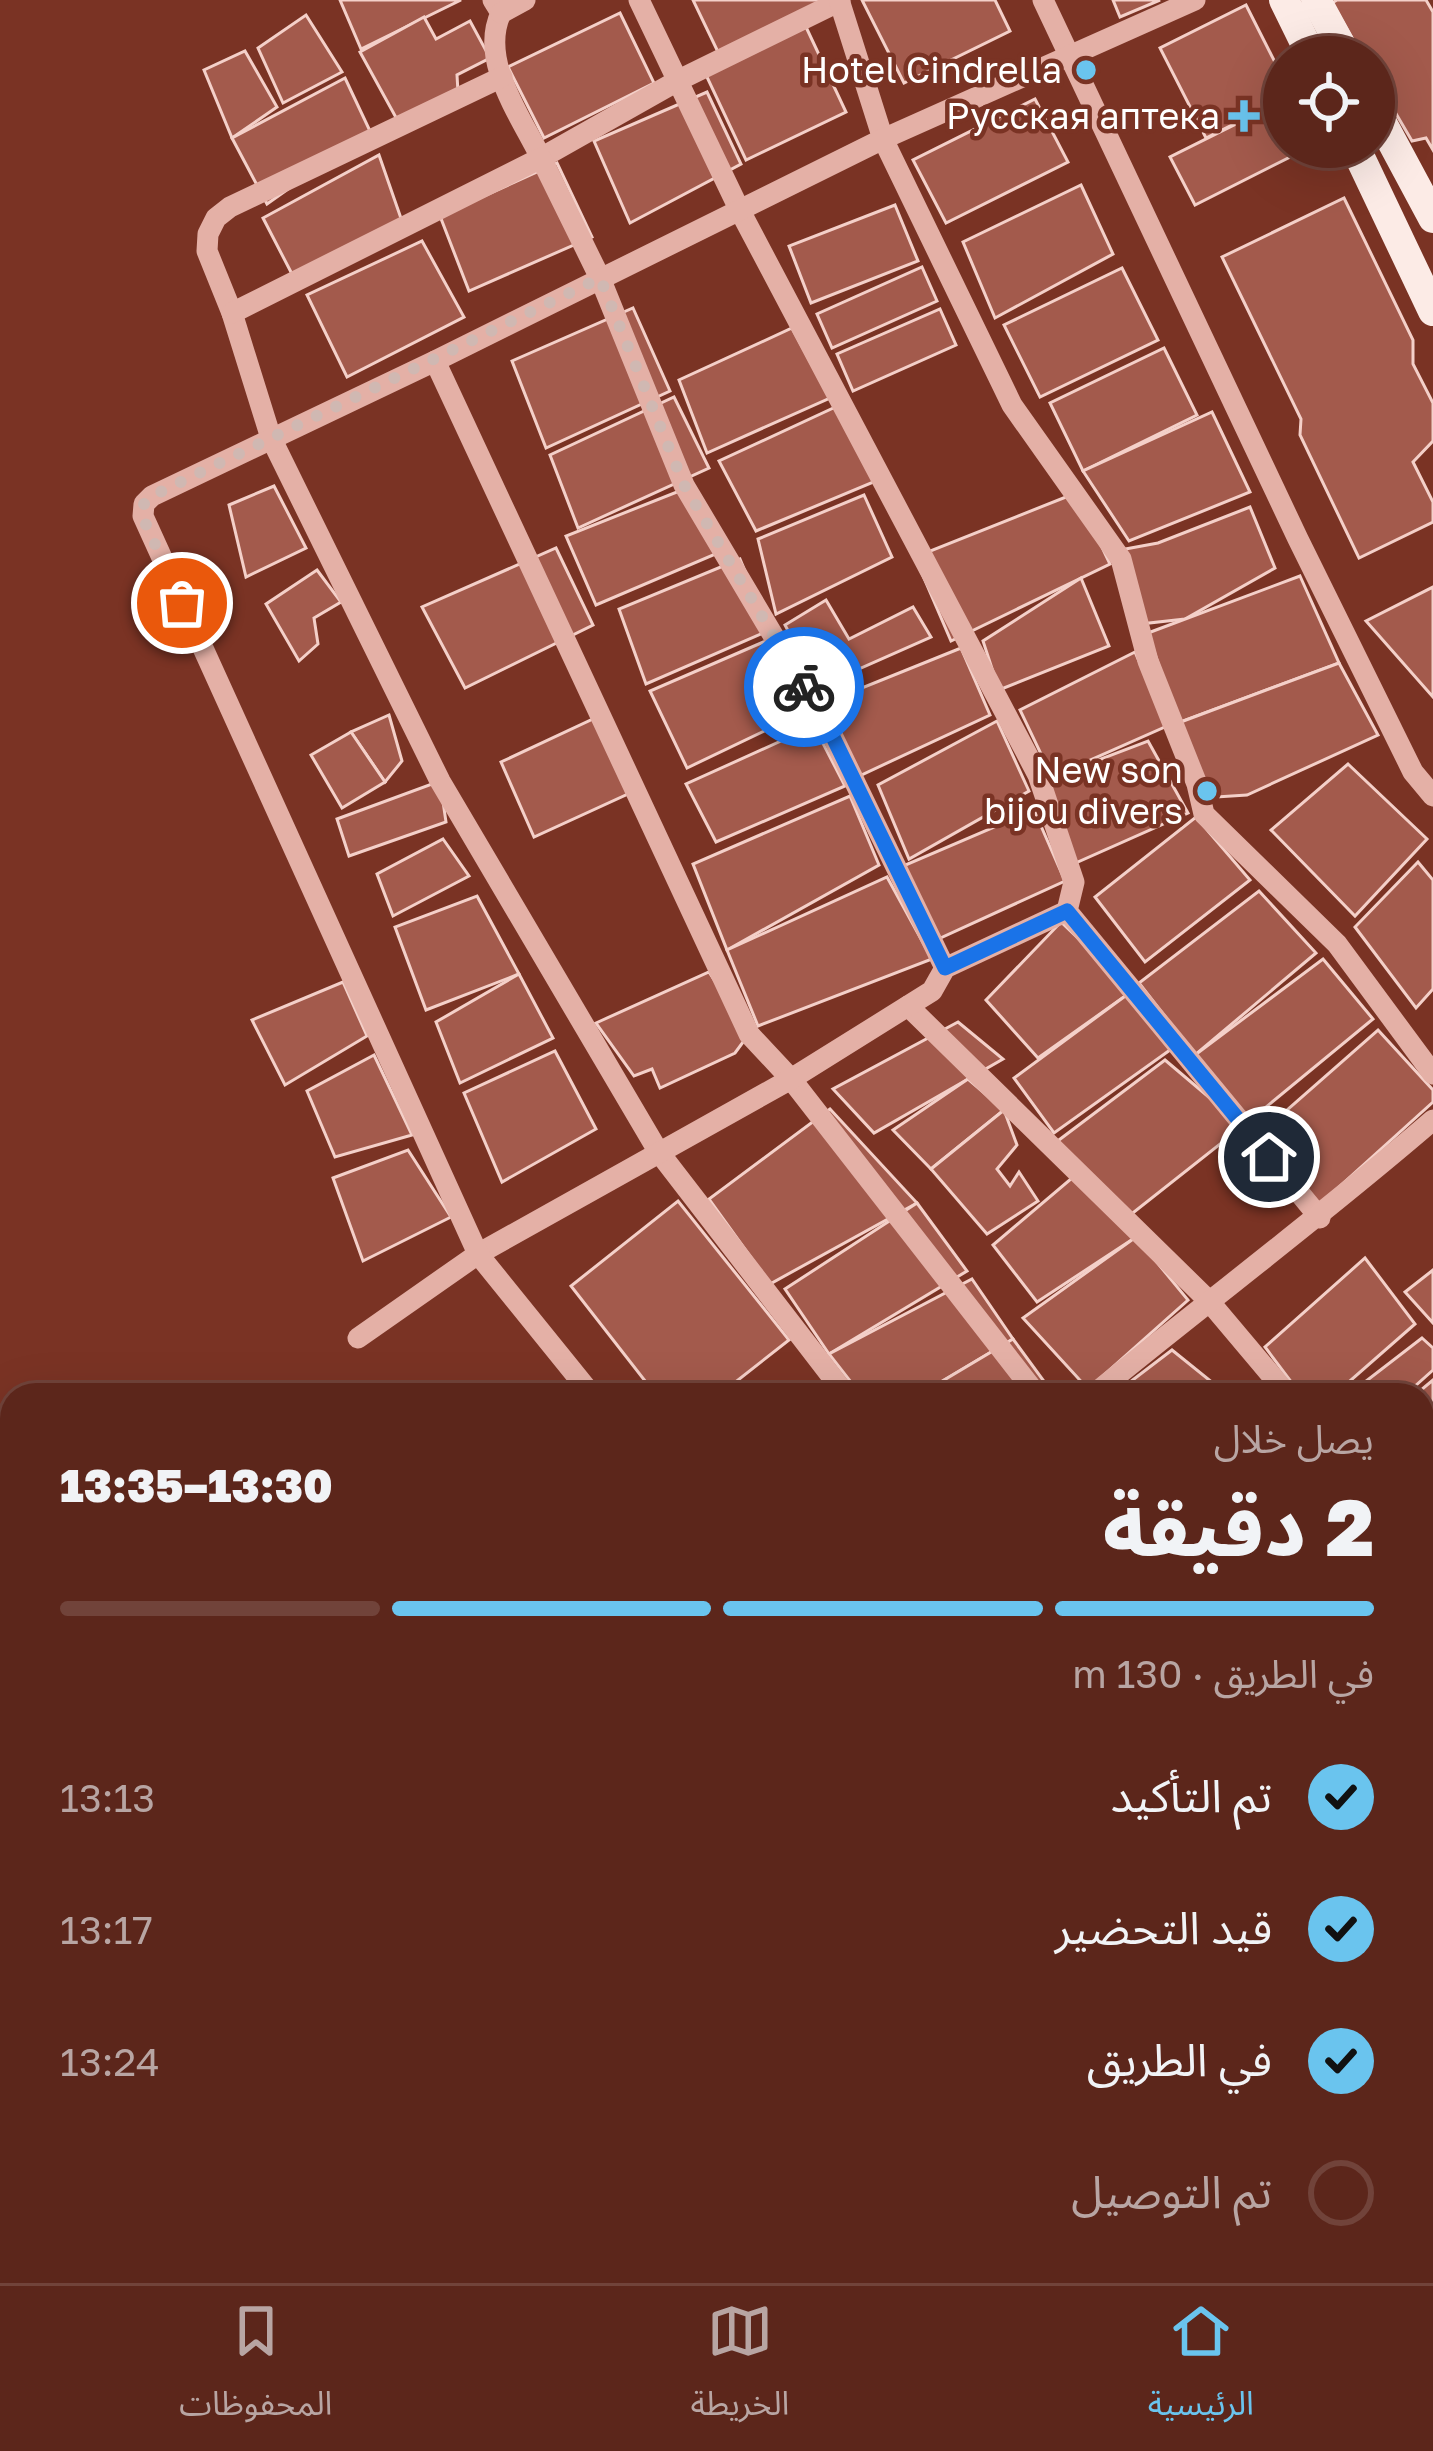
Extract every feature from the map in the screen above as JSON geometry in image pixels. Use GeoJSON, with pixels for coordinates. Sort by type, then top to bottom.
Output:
{"type":"FeatureCollection","features":[{"type":"Feature","properties":{"kind":"main road"},"geometry":{"type":"LineString","coordinates":[[1284,0],[1302,36]]}},
{"type":"Feature","properties":{"kind":"main road"},"geometry":{"type":"LineString","coordinates":[[1316,0],[1336,36]]}},
{"type":"Feature","properties":{"kind":"main road"},"geometry":{"type":"LineString","coordinates":[[1395,147],[1433,218]]}},
{"type":"Feature","properties":{"kind":"main road"},"geometry":{"type":"LineString","coordinates":[[1364,168],[1433,311]]}},
{"type":"Feature","properties":{"kind":"street"},"geometry":{"type":"LineString","coordinates":[[525,0],[497,7],[490,35],[502,77],[600,278],[684,485],[831,733],[945,968]]}},
{"type":"Feature","properties":{"kind":"street"},"geometry":{"type":"LineString","coordinates":[[639,0],[739,209],[1038,776],[1074,882],[1067,911]]}},
{"type":"Feature","properties":{"kind":"street"},"geometry":{"type":"LineString","coordinates":[[1043,0],[1298,539],[1413,772],[1433,796]]}},
{"type":"Feature","properties":{"kind":"street"},"geometry":{"type":"LineString","coordinates":[[582,1383],[478,1255],[142,516],[144,504],[152,496],[883,139],[1196,0]]}},
{"type":"Feature","properties":{"kind":"street"},"geometry":{"type":"LineString","coordinates":[[232,313],[840,1],[883,139],[1012,405],[1120,559],[1148,661],[1197,784],[1204,814],[1337,944],[1433,1074]]}},
{"type":"Feature","properties":{"kind":"street"},"geometry":{"type":"LineString","coordinates":[[502,77],[230,207],[216,218],[207,251],[271,438],[440,781],[658,1151],[837,1383]]}},
{"type":"Feature","properties":{"kind":"street"},"geometry":{"type":"LineString","coordinates":[[435,361],[749,1034],[791,1079],[1028,1383]]}},
{"type":"Feature","properties":{"kind":"street"},"geometry":{"type":"LineString","coordinates":[[358,1338],[478,1255],[791,1079],[932,991],[945,968],[1067,911]]}},
{"type":"Feature","properties":{"kind":"street"},"geometry":{"type":"LineString","coordinates":[[1067,911],[1320,1218]]}},
{"type":"Feature","properties":{"kind":"street"},"geometry":{"type":"LineString","coordinates":[[908,1006],[1208,1300],[1278,1383]]}},
{"type":"Feature","properties":{"kind":"street"},"geometry":{"type":"LineString","coordinates":[[1108,1383],[1208,1300],[1320,1218],[1433,1120]]}},
{"type":"Feature","properties":{"kind":"building"},"geometry":{"type":"Polygon","coordinates":[[[340,0],[461,0],[361,49],[340,0]]]}},
{"type":"Feature","properties":{"kind":"building"},"geometry":{"type":"Polygon","coordinates":[[[693,0],[817,0],[819,4],[718,52],[693,0]]]}},
{"type":"Feature","properties":{"kind":"building"},"geometry":{"type":"Polygon","coordinates":[[[862,0],[995,0],[1010,31],[904,83],[862,0]]]}},
{"type":"Feature","properties":{"kind":"building"},"geometry":{"type":"Polygon","coordinates":[[[1113,0],[1160,0],[1120,17],[1113,0]]]}},
{"type":"Feature","properties":{"kind":"building"},"geometry":{"type":"Polygon","coordinates":[[[1426,0],[1433,12],[1433,150],[1426,138],[1412,141],[1395,112],[1395,36],[1351,36],[1332,3],[1426,0]]]}},
{"type":"Feature","properties":{"kind":"building"},"geometry":{"type":"Polygon","coordinates":[[[1246,5],[1263,39],[1263,110],[1206,138],[1160,48],[1246,5]]]}},
{"type":"Feature","properties":{"kind":"building"},"geometry":{"type":"Polygon","coordinates":[[[620,13],[654,83],[544,138],[508,67],[620,13]]]}},
{"type":"Feature","properties":{"kind":"building"},"geometry":{"type":"Polygon","coordinates":[[[306,15],[342,72],[283,103],[258,48],[306,15]]]}},
{"type":"Feature","properties":{"kind":"building"},"geometry":{"type":"Polygon","coordinates":[[[424,17],[436,39],[470,21],[490,58],[457,75],[458,92],[399,123],[360,52],[424,17]]]}},
{"type":"Feature","properties":{"kind":"building"},"geometry":{"type":"Polygon","coordinates":[[[806,27],[846,112],[746,160],[706,75],[806,27]]]}},
{"type":"Feature","properties":{"kind":"building"},"geometry":{"type":"Polygon","coordinates":[[[245,51],[277,107],[232,138],[204,70],[245,51]]]}},
{"type":"Feature","properties":{"kind":"building"},"geometry":{"type":"Polygon","coordinates":[[[345,78],[370,131],[267,204],[232,138],[345,78]]]}},
{"type":"Feature","properties":{"kind":"building"},"geometry":{"type":"Polygon","coordinates":[[[707,92],[741,164],[630,223],[594,141],[707,92]]]}},
{"type":"Feature","properties":{"kind":"building"},"geometry":{"type":"Polygon","coordinates":[[[1035,99],[1068,162],[946,223],[913,160],[1035,99]]]}},
{"type":"Feature","properties":{"kind":"building"},"geometry":{"type":"Polygon","coordinates":[[[1263,110],[1263,168],[1268,168],[1195,205],[1170,157],[1263,110]]]}},
{"type":"Feature","properties":{"kind":"building"},"geometry":{"type":"Polygon","coordinates":[[[379,155],[404,227],[293,276],[263,218],[379,155]]]}},
{"type":"Feature","properties":{"kind":"building"},"geometry":{"type":"Polygon","coordinates":[[[557,163],[592,237],[469,291],[440,216],[557,163]]]}},
{"type":"Feature","properties":{"kind":"building"},"geometry":{"type":"Polygon","coordinates":[[[1081,185],[1113,254],[995,318],[963,242],[1081,185]]]}},
{"type":"Feature","properties":{"kind":"building"},"geometry":{"type":"Polygon","coordinates":[[[1344,198],[1413,340],[1413,364],[1433,403],[1433,441],[1413,462],[1433,502],[1433,522],[1359,558],[1300,435],[1301,419],[1222,257],[1344,198]]]}},
{"type":"Feature","properties":{"kind":"building"},"geometry":{"type":"Polygon","coordinates":[[[895,205],[918,261],[811,303],[789,246],[895,205]]]}},
{"type":"Feature","properties":{"kind":"building"},"geometry":{"type":"Polygon","coordinates":[[[422,241],[464,317],[347,377],[307,295],[422,241]]]}},
{"type":"Feature","properties":{"kind":"building"},"geometry":{"type":"Polygon","coordinates":[[[922,267],[937,301],[832,348],[817,314],[922,267]]]}},
{"type":"Feature","properties":{"kind":"building"},"geometry":{"type":"Polygon","coordinates":[[[1122,268],[1158,340],[1040,397],[1004,325],[1122,268]]]}},
{"type":"Feature","properties":{"kind":"building"},"geometry":{"type":"Polygon","coordinates":[[[633,308],[670,391],[546,448],[512,361],[633,308]]]}},
{"type":"Feature","properties":{"kind":"building"},"geometry":{"type":"Polygon","coordinates":[[[940,309],[956,345],[853,391],[837,354],[940,309]]]}},
{"type":"Feature","properties":{"kind":"building"},"geometry":{"type":"Polygon","coordinates":[[[792,328],[830,398],[707,453],[679,380],[792,328]]]}},
{"type":"Feature","properties":{"kind":"building"},"geometry":{"type":"Polygon","coordinates":[[[1164,348],[1197,415],[1083,471],[1050,403],[1164,348]]]}},
{"type":"Feature","properties":{"kind":"building"},"geometry":{"type":"Polygon","coordinates":[[[674,397],[709,468],[578,528],[550,455],[674,397]]]}},
{"type":"Feature","properties":{"kind":"building"},"geometry":{"type":"Polygon","coordinates":[[[842,404],[876,481],[756,531],[719,461],[842,404]]]}},
{"type":"Feature","properties":{"kind":"building"},"geometry":{"type":"Polygon","coordinates":[[[1212,412],[1250,492],[1129,541],[1083,471],[1212,412]]]}},
{"type":"Feature","properties":{"kind":"building"},"geometry":{"type":"Polygon","coordinates":[[[274,486],[306,548],[246,577],[229,505],[274,486]]]}},
{"type":"Feature","properties":{"kind":"building"},"geometry":{"type":"Polygon","coordinates":[[[692,486],[718,553],[596,605],[566,536],[692,486]]]}},
{"type":"Feature","properties":{"kind":"building"},"geometry":{"type":"Polygon","coordinates":[[[1076,493],[1110,564],[951,641],[915,557],[1076,493]]]}},
{"type":"Feature","properties":{"kind":"building"},"geometry":{"type":"Polygon","coordinates":[[[864,495],[892,557],[776,614],[758,539],[864,495]]]}},
{"type":"Feature","properties":{"kind":"building"},"geometry":{"type":"Polygon","coordinates":[[[1250,507],[1275,568],[1185,619],[1131,625],[1120,550],[1158,543],[1250,507]]]}},
{"type":"Feature","properties":{"kind":"building"},"geometry":{"type":"Polygon","coordinates":[[[556,548],[593,625],[465,688],[422,607],[556,548]]]}},
{"type":"Feature","properties":{"kind":"building"},"geometry":{"type":"Polygon","coordinates":[[[740,559],[770,630],[646,684],[619,609],[740,559]]]}},
{"type":"Feature","properties":{"kind":"building"},"geometry":{"type":"Polygon","coordinates":[[[317,570],[341,602],[314,618],[318,644],[299,661],[266,604],[317,570]]]}},
{"type":"Feature","properties":{"kind":"building"},"geometry":{"type":"Polygon","coordinates":[[[1300,576],[1339,663],[1178,723],[1148,633],[1300,576]]]}},
{"type":"Feature","properties":{"kind":"building"},"geometry":{"type":"Polygon","coordinates":[[[1081,578],[1109,646],[999,690],[983,641],[1081,578]]]}},
{"type":"Feature","properties":{"kind":"building"},"geometry":{"type":"Polygon","coordinates":[[[1433,587],[1433,697],[1366,621],[1433,587]]]}},
{"type":"Feature","properties":{"kind":"building"},"geometry":{"type":"Polygon","coordinates":[[[826,600],[849,639],[913,607],[931,637],[818,687],[785,625],[826,600]]]}},
{"type":"Feature","properties":{"kind":"building"},"geometry":{"type":"Polygon","coordinates":[[[775,637],[808,710],[687,768],[650,691],[775,637]]]}},
{"type":"Feature","properties":{"kind":"building"},"geometry":{"type":"Polygon","coordinates":[[[961,648],[990,715],[855,778],[817,706],[961,648]]]}},
{"type":"Feature","properties":{"kind":"building"},"geometry":{"type":"Polygon","coordinates":[[[1135,652],[1167,726],[1052,777],[1020,710],[1135,652]]]}},
{"type":"Feature","properties":{"kind":"building"},"geometry":{"type":"Polygon","coordinates":[[[1339,663],[1378,735],[1247,795],[1201,798],[1178,723],[1339,663]]]}},
{"type":"Feature","properties":{"kind":"building"},"geometry":{"type":"Polygon","coordinates":[[[389,715],[402,761],[385,782],[351,732],[389,715]]]}},
{"type":"Feature","properties":{"kind":"building"},"geometry":{"type":"Polygon","coordinates":[[[593,719],[630,793],[534,837],[501,762],[593,719]]]}},
{"type":"Feature","properties":{"kind":"building"},"geometry":{"type":"Polygon","coordinates":[[[997,721],[1029,791],[909,859],[878,785],[997,721]]]}},
{"type":"Feature","properties":{"kind":"building"},"geometry":{"type":"Polygon","coordinates":[[[814,726],[845,786],[716,842],[686,784],[814,726]]]}},
{"type":"Feature","properties":{"kind":"building"},"geometry":{"type":"Polygon","coordinates":[[[351,732],[385,782],[342,808],[311,755],[351,732]]]}},
{"type":"Feature","properties":{"kind":"building"},"geometry":{"type":"Polygon","coordinates":[[[1148,741],[1188,813],[1071,865],[1038,783],[1148,741]]]}},
{"type":"Feature","properties":{"kind":"building"},"geometry":{"type":"Polygon","coordinates":[[[1348,764],[1427,839],[1355,916],[1271,830],[1348,764]]]}},
{"type":"Feature","properties":{"kind":"building"},"geometry":{"type":"Polygon","coordinates":[[[440,781],[446,822],[349,856],[337,819],[440,781]]]}},
{"type":"Feature","properties":{"kind":"building"},"geometry":{"type":"Polygon","coordinates":[[[850,796],[879,865],[727,950],[693,864],[850,796]]]}},
{"type":"Feature","properties":{"kind":"building"},"geometry":{"type":"Polygon","coordinates":[[[1034,810],[1065,881],[936,940],[903,866],[1034,810]]]}},
{"type":"Feature","properties":{"kind":"building"},"geometry":{"type":"Polygon","coordinates":[[[1196,817],[1250,880],[1145,962],[1095,897],[1196,817]]]}},
{"type":"Feature","properties":{"kind":"building"},"geometry":{"type":"Polygon","coordinates":[[[443,839],[469,876],[393,916],[377,874],[443,839]]]}},
{"type":"Feature","properties":{"kind":"building"},"geometry":{"type":"Polygon","coordinates":[[[1418,862],[1433,880],[1433,989],[1416,1008],[1355,927],[1418,862]]]}},
{"type":"Feature","properties":{"kind":"building"},"geometry":{"type":"Polygon","coordinates":[[[887,877],[932,959],[758,1026],[727,950],[887,877]]]}},
{"type":"Feature","properties":{"kind":"building"},"geometry":{"type":"Polygon","coordinates":[[[1259,891],[1316,953],[1195,1055],[1139,983],[1259,891]]]}},
{"type":"Feature","properties":{"kind":"building"},"geometry":{"type":"Polygon","coordinates":[[[477,896],[519,974],[426,1010],[395,927],[477,896]]]}},
{"type":"Feature","properties":{"kind":"building"},"geometry":{"type":"Polygon","coordinates":[[[1061,922],[1128,986],[1128,994],[1038,1058],[986,1000],[1061,922]]]}},
{"type":"Feature","properties":{"kind":"building"},"geometry":{"type":"Polygon","coordinates":[[[1323,959],[1373,1019],[1243,1126],[1195,1055],[1323,959]]]}},
{"type":"Feature","properties":{"kind":"building"},"geometry":{"type":"Polygon","coordinates":[[[709,972],[749,1034],[735,1053],[660,1088],[652,1069],[634,1076],[596,1023],[709,972]]]}},
{"type":"Feature","properties":{"kind":"building"},"geometry":{"type":"Polygon","coordinates":[[[519,974],[553,1038],[460,1083],[436,1022],[519,974]]]}},
{"type":"Feature","properties":{"kind":"building"},"geometry":{"type":"Polygon","coordinates":[[[343,982],[367,1036],[285,1085],[252,1020],[343,982]]]}},
{"type":"Feature","properties":{"kind":"building"},"geometry":{"type":"Polygon","coordinates":[[[1128,994],[1177,1045],[1054,1133],[1014,1078],[1128,994]]]}},
{"type":"Feature","properties":{"kind":"building"},"geometry":{"type":"Polygon","coordinates":[[[958,1022],[1003,1059],[874,1133],[833,1089],[958,1022]]]}},
{"type":"Feature","properties":{"kind":"building"},"geometry":{"type":"Polygon","coordinates":[[[1378,1030],[1433,1090],[1433,1102],[1319,1205],[1262,1132],[1378,1030]]]}},
{"type":"Feature","properties":{"kind":"building"},"geometry":{"type":"Polygon","coordinates":[[[555,1051],[596,1129],[502,1182],[464,1093],[555,1051]]]}},
{"type":"Feature","properties":{"kind":"building"},"geometry":{"type":"Polygon","coordinates":[[[374,1055],[412,1135],[335,1157],[307,1091],[374,1055]]]}},
{"type":"Feature","properties":{"kind":"building"},"geometry":{"type":"Polygon","coordinates":[[[1165,1060],[1243,1126],[1129,1216],[1055,1143],[1165,1060]]]}},
{"type":"Feature","properties":{"kind":"building"},"geometry":{"type":"Polygon","coordinates":[[[968,1079],[1004,1110],[931,1169],[893,1130],[968,1079]]]}},
{"type":"Feature","properties":{"kind":"building"},"geometry":{"type":"Polygon","coordinates":[[[830,1109],[917,1203],[770,1284],[709,1199],[830,1109]]]}},
{"type":"Feature","properties":{"kind":"building"},"geometry":{"type":"Polygon","coordinates":[[[1004,1110],[1017,1145],[997,1169],[1010,1186],[1019,1172],[1038,1201],[987,1234],[931,1169],[1004,1110]]]}},
{"type":"Feature","properties":{"kind":"building"},"geometry":{"type":"Polygon","coordinates":[[[408,1150],[451,1217],[363,1261],[333,1178],[408,1150]]]}},
{"type":"Feature","properties":{"kind":"building"},"geometry":{"type":"Polygon","coordinates":[[[1072,1178],[1136,1237],[1037,1302],[993,1245],[1072,1178]]]}},
{"type":"Feature","properties":{"kind":"building"},"geometry":{"type":"Polygon","coordinates":[[[678,1201],[789,1340],[734,1383],[647,1383],[571,1286],[678,1201]]]}},
{"type":"Feature","properties":{"kind":"building"},"geometry":{"type":"Polygon","coordinates":[[[917,1203],[967,1271],[829,1354],[785,1289],[917,1203]]]}},
{"type":"Feature","properties":{"kind":"building"},"geometry":{"type":"Polygon","coordinates":[[[1136,1237],[1188,1300],[1095,1383],[1083,1383],[1023,1318],[1136,1237]]]}},
{"type":"Feature","properties":{"kind":"building"},"geometry":{"type":"Polygon","coordinates":[[[1365,1258],[1415,1324],[1348,1383],[1292,1383],[1265,1347],[1365,1258]]]}},
{"type":"Feature","properties":{"kind":"building"},"geometry":{"type":"Polygon","coordinates":[[[1433,1270],[1433,1323],[1405,1292],[1433,1270]]]}},
{"type":"Feature","properties":{"kind":"building"},"geometry":{"type":"Polygon","coordinates":[[[972,1279],[1013,1339],[939,1383],[852,1383],[829,1354],[972,1279]]]}},
{"type":"Feature","properties":{"kind":"building"},"geometry":{"type":"Polygon","coordinates":[[[1422,1338],[1433,1348],[1433,1370],[1418,1383],[1364,1383],[1422,1338]]]}},
{"type":"Feature","properties":{"kind":"building"},"geometry":{"type":"Polygon","coordinates":[[[1013,1339],[1045,1383],[939,1383],[1013,1339]]]}},
{"type":"Feature","properties":{"kind":"building"},"geometry":{"type":"Polygon","coordinates":[[[1172,1350],[1213,1383],[1129,1383],[1172,1350]]]}},
{"type":"Feature","properties":{"kind":"way so far"},"geometry":{"type":"LineString","coordinates":[[182,603],[142,516],[152,496],[600,278],[684,485],[804,687]]}},
{"type":"Feature","properties":{"kind":"place","name":"Hotel Cindrella"},"geometry":{"type":"Point","coordinates":[1086,70]}},
{"type":"Feature","properties":{"kind":"place","name":"Русская аптека"},"geometry":{"type":"Point","coordinates":[1244,116]}},
{"type":"Feature","properties":{"kind":"place","name":"New son bijou divers"},"geometry":{"type":"Point","coordinates":[1207,791]}},
{"type":"Feature","properties":{"kind":"route"},"geometry":{"type":"LineString","coordinates":[[804,687],[945,968],[1067,911],[1269,1157]]}}]}
